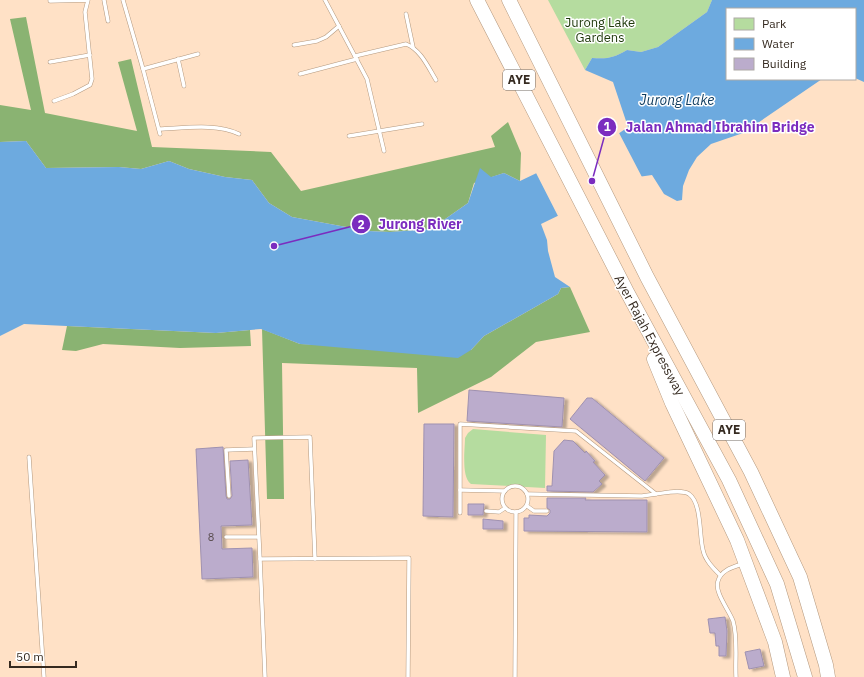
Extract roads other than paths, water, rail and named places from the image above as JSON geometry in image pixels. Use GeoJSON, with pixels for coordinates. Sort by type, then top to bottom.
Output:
{"type":"FeatureCollection","features":[{"type":"Feature","properties":{"kind":"highway","name":"Ayer Rajah Expressway"},"geometry":{"type":"LineString","coordinates":[[477,0],[626,290],[729,480],[777,584],[805,677]]}},
{"type":"Feature","properties":{"kind":"highway","name":"Ayer Rajah Expressway"},"geometry":{"type":"LineString","coordinates":[[509,0],[647,277],[751,472],[800,577],[826,665],[828,677]]}},
{"type":"Feature","properties":{"kind":"highway"},"geometry":{"type":"LineString","coordinates":[[626,290],[672,402],[733,532],[775,642],[783,677]]}},
{"type":"Feature","properties":{"kind":"lane"},"geometry":{"type":"LineString","coordinates":[[50,1],[88,0],[85,12],[92,80],[90,85],[73,94],[54,101]]}},
{"type":"Feature","properties":{"kind":"lane"},"geometry":{"type":"LineString","coordinates":[[104,0],[108,21]]}},
{"type":"Feature","properties":{"kind":"lane"},"geometry":{"type":"LineString","coordinates":[[123,0],[160,134]]}},
{"type":"Feature","properties":{"kind":"lane"},"geometry":{"type":"LineString","coordinates":[[325,0],[367,80],[384,151]]}},
{"type":"Feature","properties":{"kind":"lane"},"geometry":{"type":"LineString","coordinates":[[406,14],[413,47]]}},
{"type":"Feature","properties":{"kind":"lane"},"geometry":{"type":"LineString","coordinates":[[294,45],[317,41],[326,37],[339,26]]}},
{"type":"Feature","properties":{"kind":"lane"},"geometry":{"type":"LineString","coordinates":[[300,74],[406,44],[413,47],[418,52],[436,80]]}},
{"type":"Feature","properties":{"kind":"lane"},"geometry":{"type":"LineString","coordinates":[[143,69],[198,54]]}},
{"type":"Feature","properties":{"kind":"lane"},"geometry":{"type":"LineString","coordinates":[[50,62],[90,55]]}},
{"type":"Feature","properties":{"kind":"lane"},"geometry":{"type":"LineString","coordinates":[[178,59],[184,86]]}},
{"type":"Feature","properties":{"kind":"lane"},"geometry":{"type":"LineString","coordinates":[[349,136],[422,124]]}},
{"type":"Feature","properties":{"kind":"lane"},"geometry":{"type":"LineString","coordinates":[[159,129],[220,128],[240,134]]}},
{"type":"Feature","properties":{"kind":"lane"},"geometry":{"type":"LineString","coordinates":[[460,513],[460,424],[576,431],[656,494]]}},
{"type":"Feature","properties":{"kind":"lane"},"geometry":{"type":"LineString","coordinates":[[265,677],[254,438],[310,436],[314,559]]}},
{"type":"Feature","properties":{"kind":"lane"},"geometry":{"type":"LineString","coordinates":[[229,496],[226,450],[254,449]]}},
{"type":"Feature","properties":{"kind":"lane"},"geometry":{"type":"LineString","coordinates":[[29,457],[44,677]]}},
{"type":"Feature","properties":{"kind":"lane"},"geometry":{"type":"LineString","coordinates":[[528,494],[527,506],[524,510],[516,512],[509,511],[505,508],[502,498],[505,491],[512,486],[522,488],[528,494],[642,496],[684,492],[690,495],[695,501],[703,551],[709,563],[720,575]]}},
{"type":"Feature","properties":{"kind":"lane"},"geometry":{"type":"LineString","coordinates":[[460,490],[505,491]]}},
{"type":"Feature","properties":{"kind":"lane"},"geometry":{"type":"LineString","coordinates":[[527,506],[534,511],[547,511]]}},
{"type":"Feature","properties":{"kind":"lane"},"geometry":{"type":"LineString","coordinates":[[486,511],[499,512],[505,508]]}},
{"type":"Feature","properties":{"kind":"lane"},"geometry":{"type":"LineString","coordinates":[[515,677],[516,512]]}},
{"type":"Feature","properties":{"kind":"lane"},"geometry":{"type":"LineString","coordinates":[[226,537],[258,536]]}},
{"type":"Feature","properties":{"kind":"lane"},"geometry":{"type":"LineString","coordinates":[[260,559],[409,558],[408,677]]}},
{"type":"Feature","properties":{"kind":"lane"},"geometry":{"type":"LineString","coordinates":[[736,677],[734,623],[718,590],[717,583],[720,575],[726,570],[745,563]]}},
{"type":"Feature","properties":{"kind":"water","name":"Jurong Lake"},"geometry":{"type":"Polygon","coordinates":[[[712,0],[864,0],[864,82],[856,78],[856,8],[726,8],[726,80],[821,80],[743,133],[711,144],[697,157],[689,170],[683,186],[682,200],[677,201],[664,194],[652,175],[638,177],[541,224],[547,240],[548,251],[555,277],[570,287],[561,288],[558,294],[484,336],[471,350],[458,358],[300,344],[261,329],[216,333],[24,324],[0,336],[0,142],[26,141],[46,168],[119,167],[141,169],[169,161],[189,169],[225,177],[252,180],[269,203],[292,217],[368,231],[390,232],[431,229],[468,203],[480,168],[491,177],[504,173],[520,181],[618,134],[628,127],[613,82],[585,70],[592,58],[606,58],[618,55],[627,50],[641,52],[658,47],[707,12],[712,0]]]}},
{"type":"Feature","properties":{"kind":"place","name":"Jalan Ahmad Ibrahim Bridge"},"geometry":{"type":"Point","coordinates":[592,181]}},
{"type":"Feature","properties":{"kind":"place","name":"Jurong River"},"geometry":{"type":"Point","coordinates":[274,246]}},
{"type":"Feature","properties":{"kind":"park label","name":"Jurong Lake Gardens"},"geometry":{"type":"Point","coordinates":[600,30]}}]}
